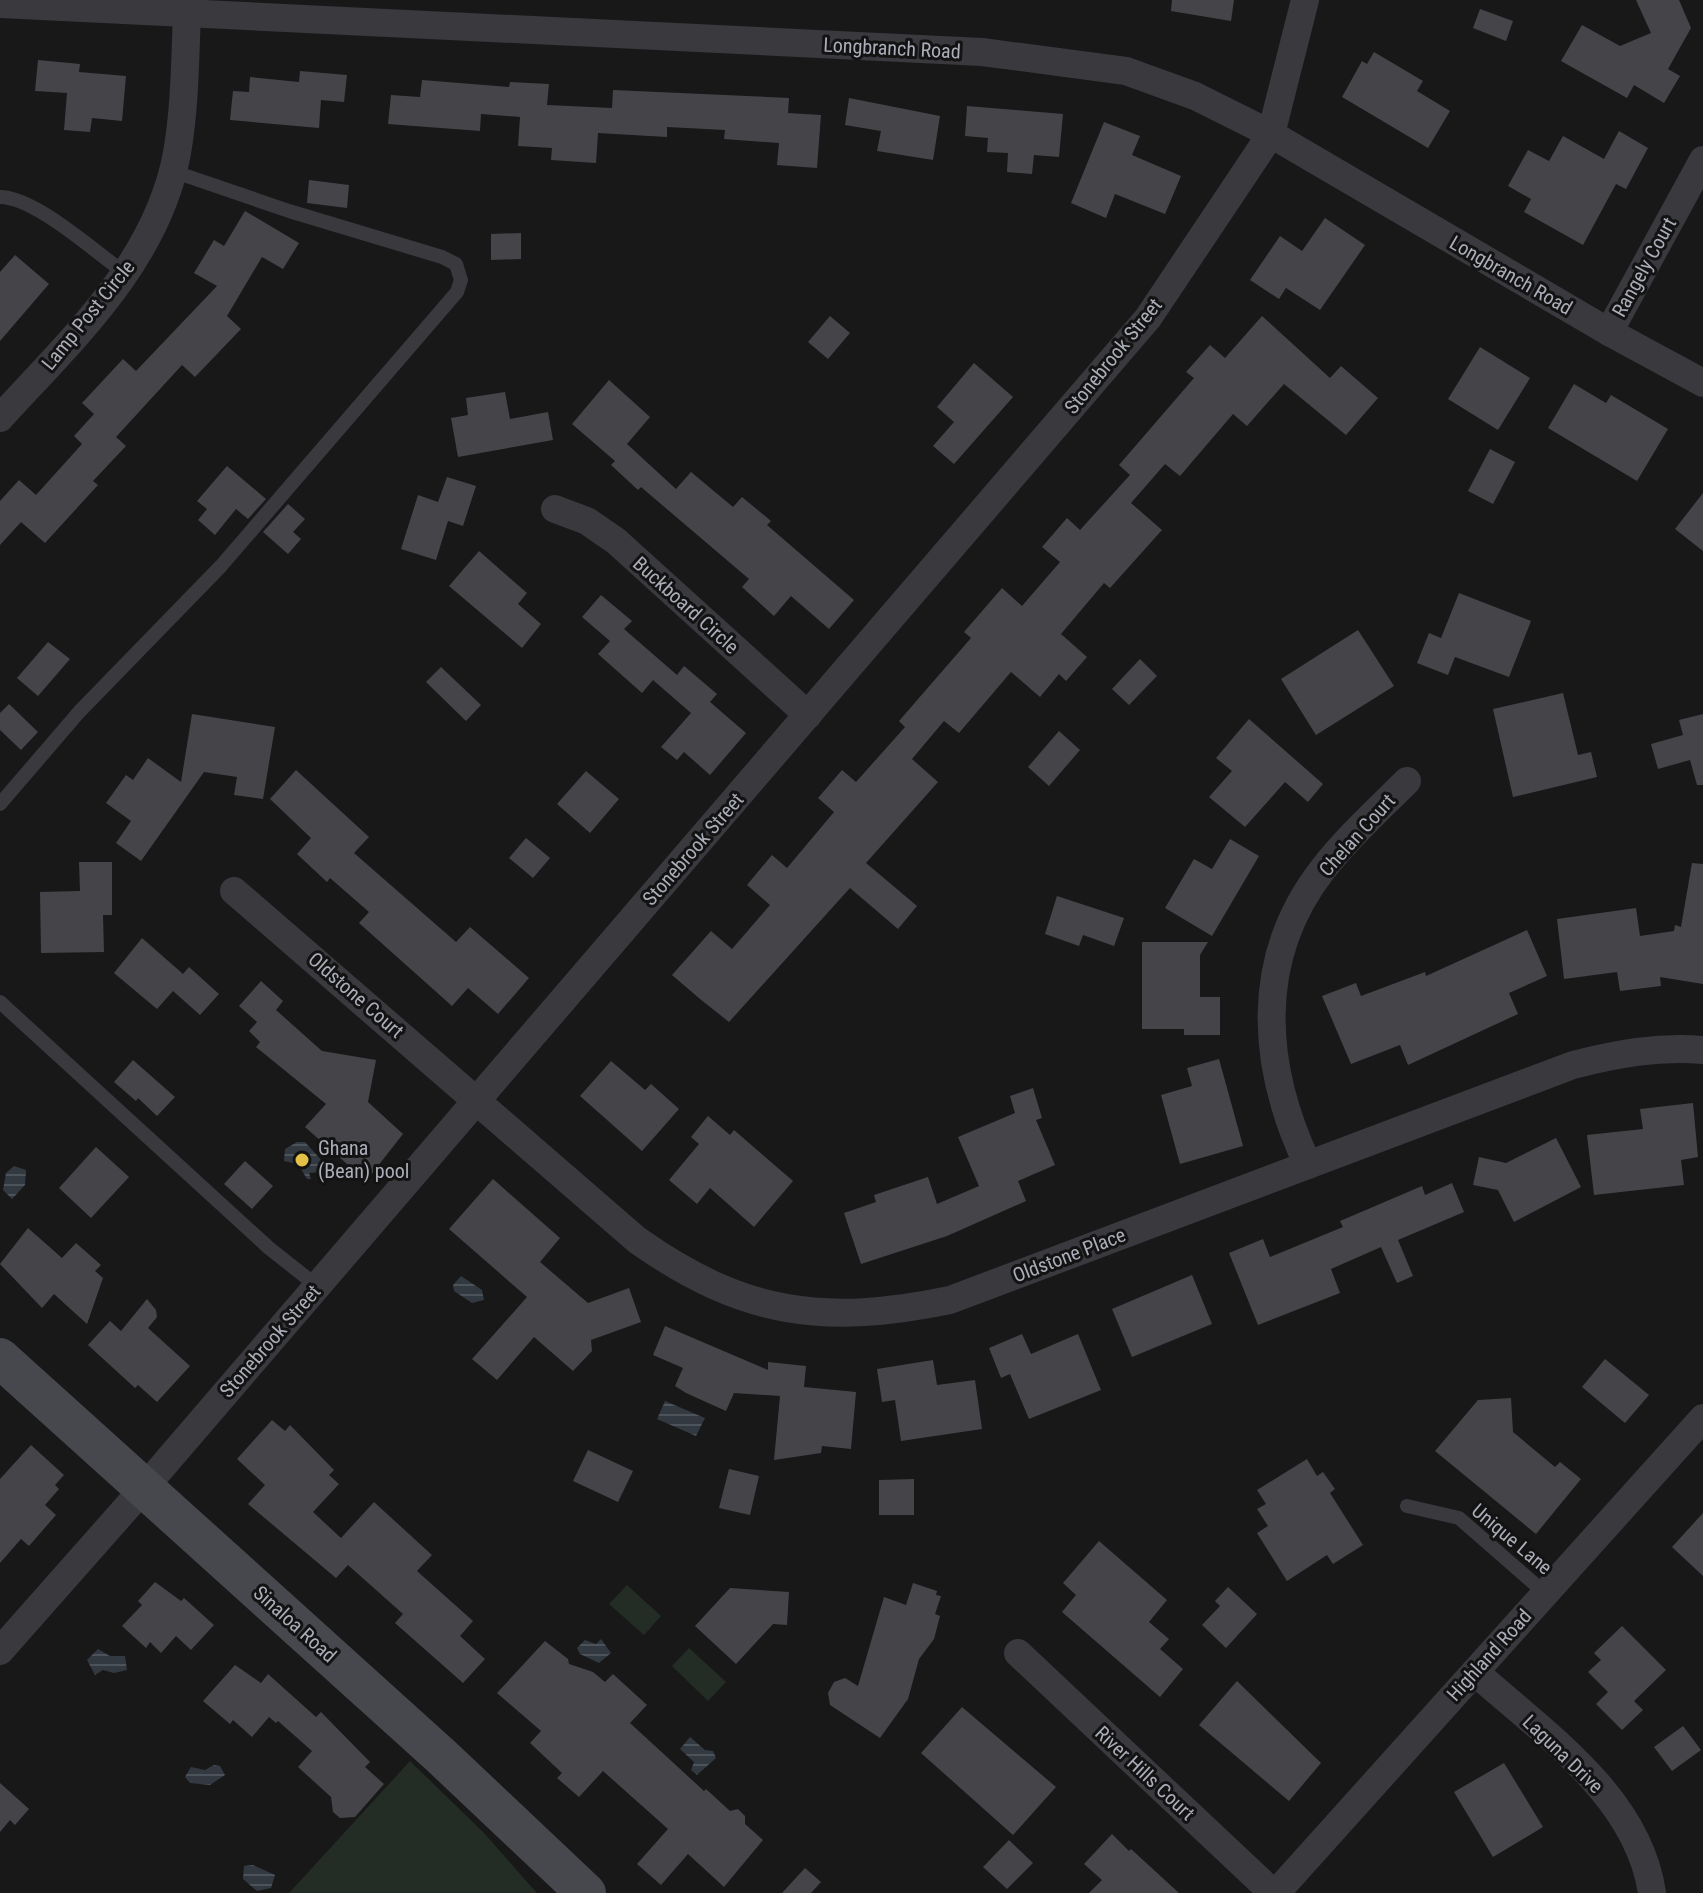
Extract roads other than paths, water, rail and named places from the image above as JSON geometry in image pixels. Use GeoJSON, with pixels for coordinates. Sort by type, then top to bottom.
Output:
{"type":"FeatureCollection","features":[{"type":"Feature","properties":{"kind":"street","name":"Stonebrook Street"},"geometry":{"type":"LineString","coordinates":[[0,1651],[144,1488],[1148,318],[1271,134],[1305,0]]}},
{"type":"Feature","properties":{"kind":"street","name":"Longbranch Road"},"geometry":{"type":"LineString","coordinates":[[0,4],[982,52],[1055,59],[1126,71],[1195,96],[1271,134],[1609,332],[1703,383]]}},
{"type":"Feature","properties":{"kind":"street","name":"Lamp Post Circle"},"geometry":{"type":"LineString","coordinates":[[0,418],[100,307],[125,273],[160,209],[172,171],[183,108],[187,13]]}},
{"type":"Feature","properties":{"kind":"street","name":"Rangely Court"},"geometry":{"type":"LineString","coordinates":[[1609,332],[1703,160]]}},
{"type":"Feature","properties":{"kind":"street","name":"Buckboard Circle"},"geometry":{"type":"LineString","coordinates":[[555,509],[587,521],[616,541],[808,715]]}},
{"type":"Feature","properties":{"kind":"street","name":"Chelan Court"},"geometry":{"type":"LineString","coordinates":[[1308,1165],[1286,1118],[1273,1068],[1270,1016],[1278,965],[1295,916],[1321,871],[1407,781]]}},
{"type":"Feature","properties":{"kind":"street","name":"Oldstone Court"},"geometry":{"type":"LineString","coordinates":[[234,891],[478,1100]]}},
{"type":"Feature","properties":{"kind":"street","name":"Oldstone Place"},"geometry":{"type":"LineString","coordinates":[[478,1100],[637,1240],[674,1266],[746,1299],[822,1314],[887,1313],[950,1300],[1573,1065],[1619,1053],[1677,1047],[1703,1050]]}},
{"type":"Feature","properties":{"kind":"street","name":"Sinaloa Road"},"geometry":{"type":"LineString","coordinates":[[0,1358],[441,1756],[586,1893]]}},
{"type":"Feature","properties":{"kind":"street","name":"Highland Road"},"geometry":{"type":"LineString","coordinates":[[1274,1893],[1703,1418]]}},
{"type":"Feature","properties":{"kind":"street","name":"River Hills Court"},"geometry":{"type":"LineString","coordinates":[[1018,1653],[1274,1893]]}},
{"type":"Feature","properties":{"kind":"street","name":"Laguna Drive"},"geometry":{"type":"LineString","coordinates":[[1475,1672],[1585,1770],[1615,1805],[1642,1855],[1652,1893]]}},
{"type":"Feature","properties":{"kind":"lane"},"geometry":{"type":"LineString","coordinates":[[0,804],[79,712],[221,566],[457,292],[461,280],[456,264],[442,257],[289,211],[172,171]]}},
{"type":"Feature","properties":{"kind":"lane"},"geometry":{"type":"LineString","coordinates":[[0,197],[11,197],[49,218],[125,273]]}},
{"type":"Feature","properties":{"kind":"lane"},"geometry":{"type":"LineString","coordinates":[[0,1002],[269,1248],[317,1286]]}},
{"type":"Feature","properties":{"kind":"lane","name":"Unique Lane"},"geometry":{"type":"LineString","coordinates":[[1407,1506],[1459,1518],[1545,1593]]}},
{"type":"Feature","properties":{"kind":"place","name":"Ghana (Bean) pool"},"geometry":{"type":"Point","coordinates":[302,1160]}}]}
